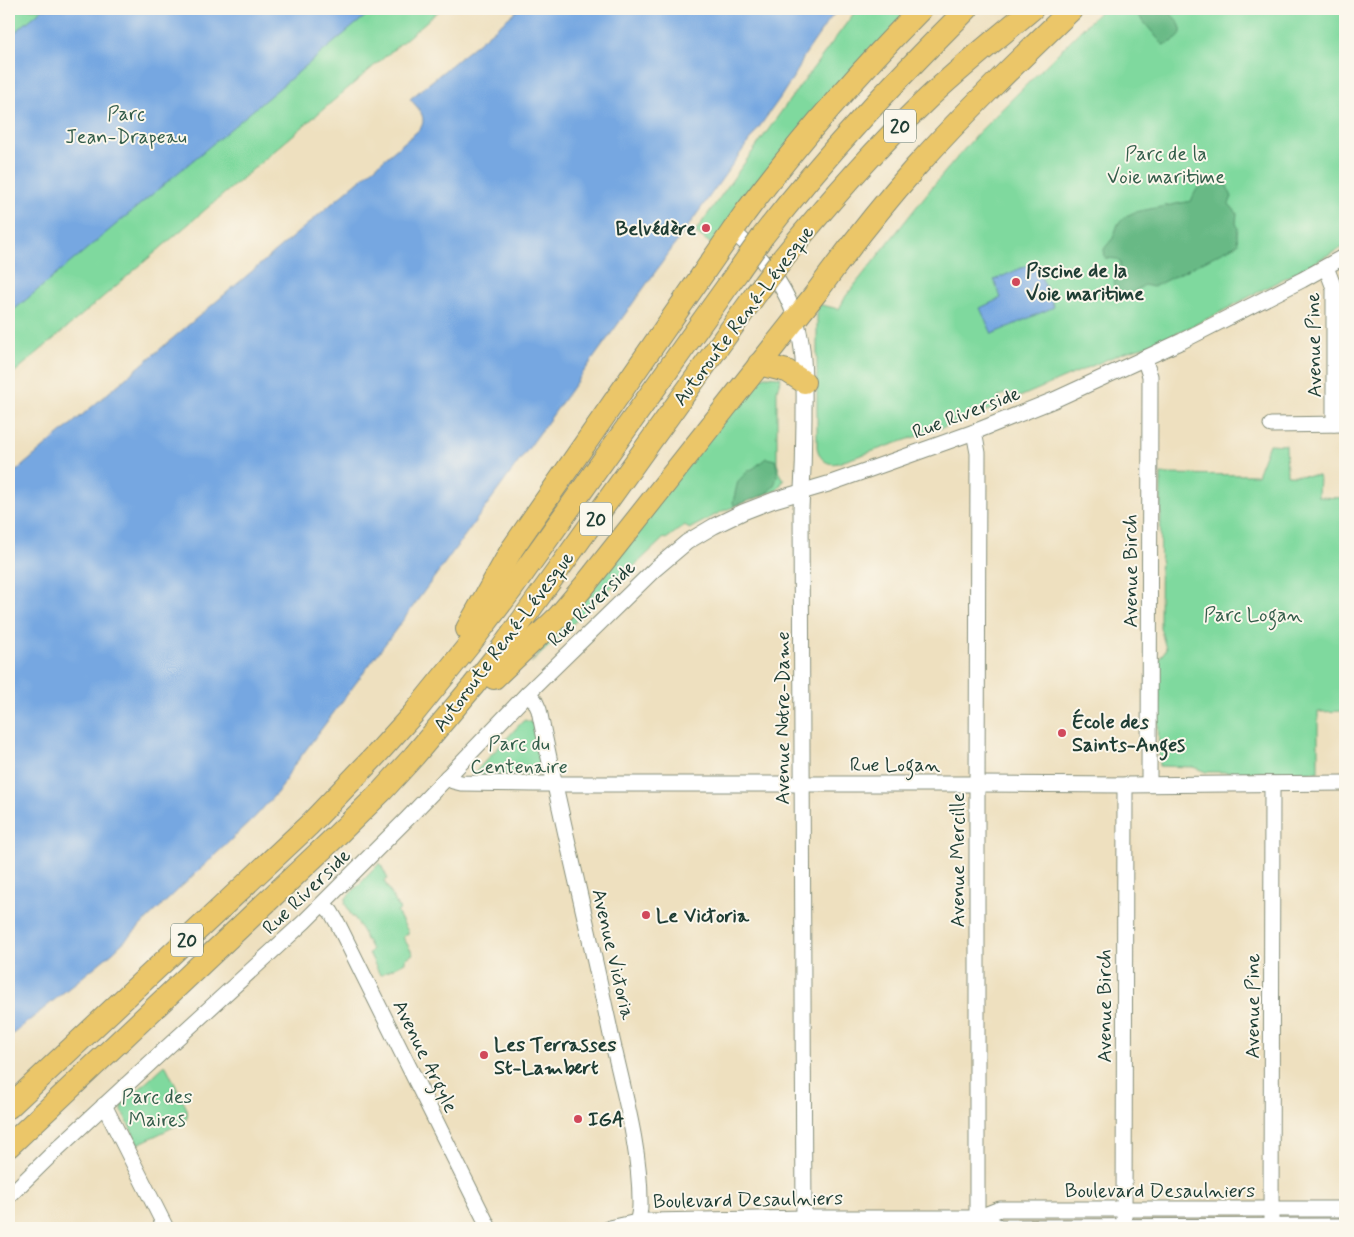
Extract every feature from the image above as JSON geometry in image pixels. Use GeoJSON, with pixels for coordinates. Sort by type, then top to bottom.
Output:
{"type":"FeatureCollection","features":[{"type":"Feature","properties":{"kind":"highway"},"geometry":{"type":"LineString","coordinates":[[429,695],[512,548],[732,231],[762,190],[826,111],[921,9]]}},
{"type":"Feature","properties":{"kind":"highway","name":"Autoroute René-Lévesque"},"geometry":{"type":"LineString","coordinates":[[9,1107],[309,824],[377,754],[429,695],[511,590],[763,236],[829,155],[908,69],[967,9]]}},
{"type":"Feature","properties":{"kind":"highway","name":"Autoroute René-Lévesque"},"geometry":{"type":"LineString","coordinates":[[9,1146],[382,791],[473,686],[515,631],[783,258],[853,175],[901,124],[944,84],[1032,9]]}},
{"type":"Feature","properties":{"kind":"highway"},"geometry":{"type":"LineString","coordinates":[[429,738],[558,616],[611,552],[876,215],[916,167],[990,89],[1072,9]]}},
{"type":"Feature","properties":{"kind":"highway"},"geometry":{"type":"LineString","coordinates":[[759,364],[787,371],[804,382]]}},
{"type":"Feature","properties":{"kind":"street","name":"Avenue Notre-Dame"},"geometry":{"type":"LineString","coordinates":[[732,231],[762,258],[784,291],[795,318],[802,348],[804,382],[802,509],[804,1223]]}},
{"type":"Feature","properties":{"kind":"street","name":"Rue Riverside"},"geometry":{"type":"LineString","coordinates":[[9,1196],[104,1105],[323,904],[528,693],[655,569],[687,542],[743,512],[774,500],[894,461],[1054,400],[1210,326],[1345,256]]}},
{"type":"Feature","properties":{"kind":"street","name":"Avenue Pine"},"geometry":{"type":"LineString","coordinates":[[1326,267],[1334,288],[1340,424]]}},
{"type":"Feature","properties":{"kind":"street","name":"Avenue Birch"},"geometry":{"type":"LineString","coordinates":[[1144,358],[1150,376],[1149,784]]}},
{"type":"Feature","properties":{"kind":"street"},"geometry":{"type":"LineString","coordinates":[[1271,425],[1340,424]]}},
{"type":"Feature","properties":{"kind":"street","name":"Avenue Mercille"},"geometry":{"type":"LineString","coordinates":[[974,432],[978,453],[977,1223]]}},
{"type":"Feature","properties":{"kind":"street","name":"Avenue Victoria"},"geometry":{"type":"LineString","coordinates":[[528,693],[535,701],[539,710],[554,784],[599,974],[635,1144],[640,1208],[637,1225]]}},
{"type":"Feature","properties":{"kind":"street","name":"Rue Logan"},"geometry":{"type":"LineString","coordinates":[[447,777],[461,783],[554,784],[1125,785],[1345,783]]}},
{"type":"Feature","properties":{"kind":"street","name":"Avenue Pine"},"geometry":{"type":"LineString","coordinates":[[1271,1227],[1272,784]]}},
{"type":"Feature","properties":{"kind":"street","name":"Avenue Birch"},"geometry":{"type":"LineString","coordinates":[[1124,1227],[1125,785]]}},
{"type":"Feature","properties":{"kind":"street","name":"Avenue Argyle"},"geometry":{"type":"LineString","coordinates":[[323,904],[331,912],[338,924],[489,1228]]}},
{"type":"Feature","properties":{"kind":"street"},"geometry":{"type":"LineString","coordinates":[[104,1105],[166,1228]]}},
{"type":"Feature","properties":{"kind":"street","name":"Boulevard Desaulniers"},"geometry":{"type":"LineString","coordinates":[[977,1223],[1000,1210],[1345,1209]]}},
{"type":"Feature","properties":{"kind":"street","name":"Boulevard Desaulniers"},"geometry":{"type":"LineString","coordinates":[[610,1228],[637,1225],[804,1223],[977,1223],[1000,1227],[1345,1226]]}},
{"type":"Feature","properties":{"kind":"green space","name":"Parc Jean-Drapeau"},"geometry":{"type":"Polygon","coordinates":[[[9,9],[441,9],[9,377],[9,9]]]}},
{"type":"Feature","properties":{"kind":"green space"},"geometry":{"type":"Polygon","coordinates":[[[857,9],[913,9],[714,246],[695,232],[857,9]]]}},
{"type":"Feature","properties":{"kind":"green space","name":"Parc de la Voie maritime"},"geometry":{"type":"Polygon","coordinates":[[[1102,9],[1345,9],[1345,246],[1215,315],[1156,343],[1122,353],[1015,399],[1013,396],[1010,397],[1008,393],[999,396],[1001,406],[971,415],[953,424],[838,463],[827,462],[819,455],[817,447],[817,304],[839,309],[846,296],[933,186],[978,133],[1102,9]]]}},
{"type":"Feature","properties":{"kind":"green space"},"geometry":{"type":"Polygon","coordinates":[[[1133,9],[1165,9],[1179,24],[1181,32],[1179,36],[1174,41],[1163,45],[1133,9]]]}},
{"type":"Feature","properties":{"kind":"green space"},"geometry":{"type":"Polygon","coordinates":[[[1218,181],[1226,184],[1232,197],[1229,204],[1237,213],[1238,244],[1153,287],[1144,285],[1124,296],[1119,294],[1114,286],[1115,279],[1120,270],[1120,261],[1105,258],[1104,249],[1113,238],[1118,224],[1126,216],[1135,212],[1191,201],[1196,190],[1201,185],[1204,183],[1212,184],[1218,181]]]}},
{"type":"Feature","properties":{"kind":"green space"},"geometry":{"type":"Polygon","coordinates":[[[765,376],[781,377],[777,390],[777,463],[784,480],[777,490],[723,511],[689,529],[685,525],[666,539],[664,538],[531,663],[748,387],[765,376]]]}},
{"type":"Feature","properties":{"kind":"green space","name":"Parc Logan"},"geometry":{"type":"Polygon","coordinates":[[[1269,444],[1286,445],[1287,475],[1319,476],[1318,497],[1345,498],[1345,711],[1318,712],[1318,772],[1206,772],[1193,767],[1159,766],[1157,663],[1166,649],[1160,627],[1161,474],[1257,475],[1269,444]]]}},
{"type":"Feature","properties":{"kind":"green space"},"geometry":{"type":"Polygon","coordinates":[[[766,458],[775,460],[777,468],[772,488],[761,496],[734,506],[733,502],[738,481],[766,458]]]}},
{"type":"Feature","properties":{"kind":"green space","name":"Parc du Centenaire"},"geometry":{"type":"Polygon","coordinates":[[[525,720],[533,723],[543,771],[539,775],[481,775],[477,771],[478,769],[525,720]]]}},
{"type":"Feature","properties":{"kind":"green space"},"geometry":{"type":"Polygon","coordinates":[[[380,863],[388,879],[384,881],[400,910],[397,912],[409,933],[403,937],[413,954],[405,959],[405,962],[380,975],[369,953],[372,950],[345,903],[346,898],[380,863]]]}},
{"type":"Feature","properties":{"kind":"green space","name":"Parc des Maires"},"geometry":{"type":"Polygon","coordinates":[[[165,1065],[187,1109],[187,1118],[184,1122],[138,1144],[122,1111],[122,1105],[165,1065]]]}},
{"type":"Feature","properties":{"kind":"water","name":"Parc Jean-Drapeau"},"geometry":{"type":"Polygon","coordinates":[[[43,9],[374,9],[9,314],[9,37],[43,9]]]}},
{"type":"Feature","properties":{"kind":"water"},"geometry":{"type":"Polygon","coordinates":[[[519,9],[838,9],[804,56],[799,68],[780,98],[547,423],[290,771],[282,787],[255,817],[113,952],[9,1037],[9,477],[420,129],[423,121],[422,117],[419,109],[410,99],[519,9]]]}},
{"type":"Feature","properties":{"kind":"water"},"geometry":{"type":"Polygon","coordinates":[[[1035,262],[1054,307],[992,334],[980,308],[1001,298],[994,280],[1035,262]]]}},
{"type":"Feature","properties":{"kind":"place","name":"Belvédère"},"geometry":{"type":"Point","coordinates":[706,228]}},
{"type":"Feature","properties":{"kind":"place","name":"Piscine de la Voie maritime"},"geometry":{"type":"Point","coordinates":[1016,282]}},
{"type":"Feature","properties":{"kind":"place","name":"École des Saints-Anges"},"geometry":{"type":"Point","coordinates":[1062,733]}},
{"type":"Feature","properties":{"kind":"place","name":"Le Victoria"},"geometry":{"type":"Point","coordinates":[646,915]}},
{"type":"Feature","properties":{"kind":"place","name":"Les Terrasses St-Lambert"},"geometry":{"type":"Point","coordinates":[484,1055]}},
{"type":"Feature","properties":{"kind":"place","name":"IGA"},"geometry":{"type":"Point","coordinates":[578,1119]}}]}
